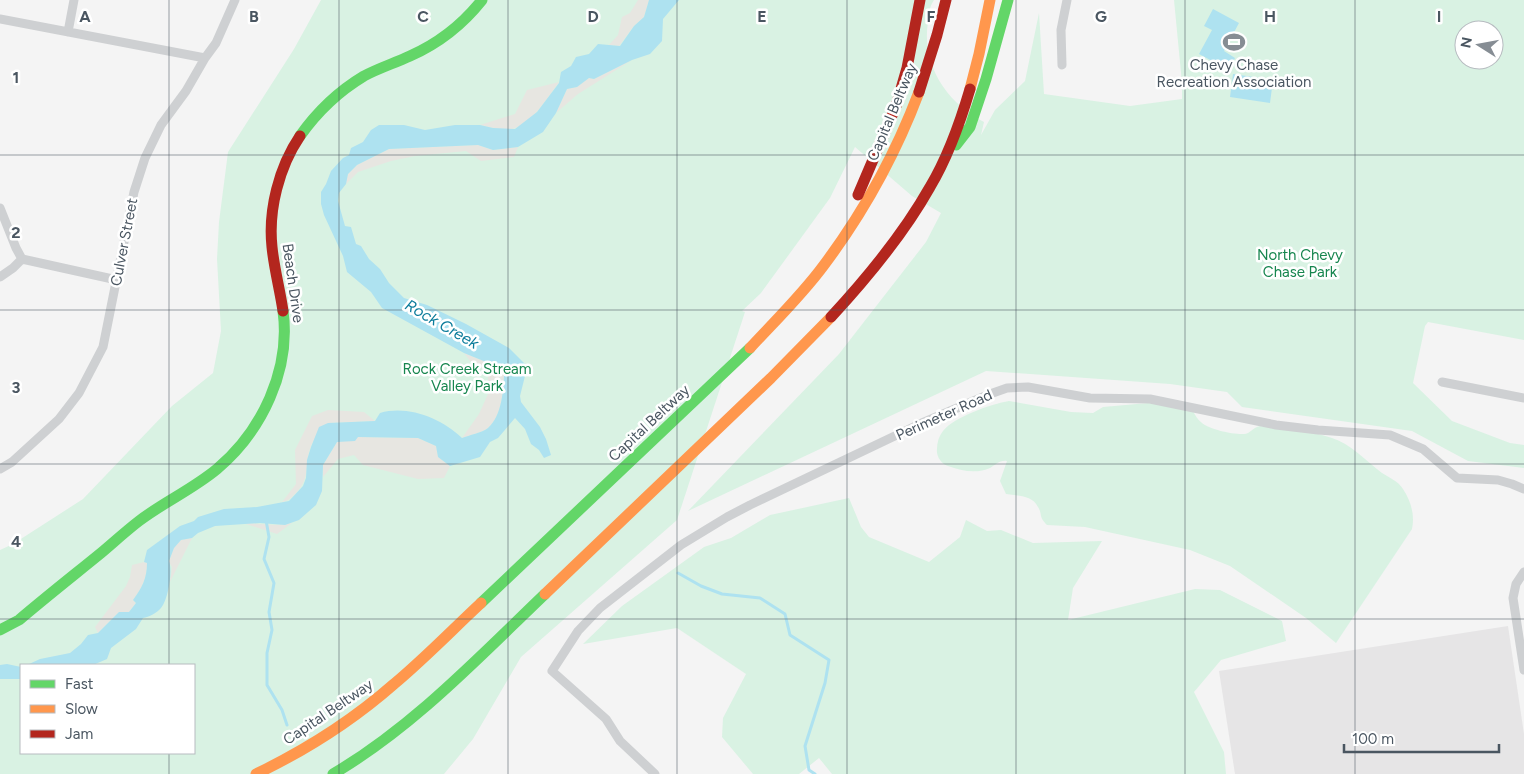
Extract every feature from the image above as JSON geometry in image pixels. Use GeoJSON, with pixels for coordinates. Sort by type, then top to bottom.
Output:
{"type":"FeatureCollection","features":[{"type":"Feature","properties":{"kind":"main road","name":"Beach Drive"},"geometry":{"type":"LineString","coordinates":[[0,630],[19,620],[142,518],[216,469],[236,451],[252,431],[273,392],[280,372],[285,332],[282,296],[272,245],[273,215],[280,181],[297,141],[334,97],[365,76],[418,53],[452,30],[482,0]]}},
{"type":"Feature","properties":{"kind":"main road"},"geometry":{"type":"LineString","coordinates":[[824,265],[868,175],[896,106],[907,68],[920,0]]}},
{"type":"Feature","properties":{"kind":"main road","name":"Capital Beltway"},"geometry":{"type":"LineString","coordinates":[[256,774],[274,766],[320,739],[360,712],[395,684],[748,350],[787,310],[824,265],[878,180],[895,148],[930,62],[946,0]]}},
{"type":"Feature","properties":{"kind":"main road"},"geometry":{"type":"LineString","coordinates":[[333,774],[378,745],[415,716],[454,680],[810,338],[886,253],[917,209],[944,160],[958,125],[974,75],[990,0]]}},
{"type":"Feature","properties":{"kind":"main road"},"geometry":{"type":"LineString","coordinates":[[944,160],[970,127],[986,79],[1008,0]]}},
{"type":"Feature","properties":{"kind":"street"},"geometry":{"type":"LineString","coordinates":[[68,32],[74,0]]}},
{"type":"Feature","properties":{"kind":"street","name":"Culver Street"},"geometry":{"type":"LineString","coordinates":[[0,469],[12,462],[59,419],[79,393],[103,347],[134,192],[145,158],[161,125],[186,91],[216,43],[235,0]]}},
{"type":"Feature","properties":{"kind":"street"},"geometry":{"type":"LineString","coordinates":[[1062,65],[1061,30],[1067,0]]}},
{"type":"Feature","properties":{"kind":"street"},"geometry":{"type":"LineString","coordinates":[[0,19],[205,58]]}},
{"type":"Feature","properties":{"kind":"street"},"geometry":{"type":"LineString","coordinates":[[0,208],[22,259],[117,280]]}},
{"type":"Feature","properties":{"kind":"street"},"geometry":{"type":"LineString","coordinates":[[0,277],[22,259]]}},
{"type":"Feature","properties":{"kind":"street"},"geometry":{"type":"LineString","coordinates":[[1442,382],[1524,398]]}},
{"type":"Feature","properties":{"kind":"street","name":"Perimeter Road"},"geometry":{"type":"LineString","coordinates":[[655,774],[620,741],[606,719],[552,671],[578,632],[600,608],[681,545],[727,517],[922,423],[1007,388],[1028,387],[1090,398],[1150,399],[1276,425],[1390,435],[1423,449],[1457,478],[1498,480],[1524,489]]}},
{"type":"Feature","properties":{"kind":"street"},"geometry":{"type":"LineString","coordinates":[[1524,572],[1516,584],[1513,598],[1524,670]]}},
{"type":"Feature","properties":{"kind":"shaded area"},"geometry":{"type":"Polygon","coordinates":[[[1508,626],[1524,734],[1524,774],[1235,774],[1219,671],[1508,626]]]}},
{"type":"Feature","properties":{"kind":"green space","name":"Rock Creek Stream Valley Park"},"geometry":{"type":"Polygon","coordinates":[[[321,0],[934,0],[931,5],[927,38],[933,68],[948,93],[971,114],[984,122],[981,135],[995,110],[1025,81],[1039,13],[1044,94],[1130,106],[1182,99],[1174,0],[1524,0],[1524,340],[1428,322],[1425,326],[1413,383],[1452,421],[1510,443],[1524,445],[1524,468],[1468,461],[1412,431],[1242,407],[1227,392],[1170,384],[986,371],[688,511],[839,354],[926,242],[941,213],[912,196],[855,147],[830,198],[761,293],[742,311],[745,312],[677,520],[521,657],[473,739],[444,774],[0,774],[0,550],[13,544],[83,499],[172,406],[213,373],[221,331],[217,259],[219,222],[228,152],[294,49],[321,0]]]}},
{"type":"Feature","properties":{"kind":"green space"},"geometry":{"type":"Polygon","coordinates":[[[1009,401],[1071,412],[1093,413],[1103,407],[1148,403],[1166,404],[1193,411],[1205,425],[1228,433],[1246,434],[1260,426],[1324,435],[1346,444],[1401,486],[1413,513],[1412,529],[1336,643],[1306,618],[1230,566],[1190,550],[1085,527],[1047,525],[1042,520],[1038,507],[1032,500],[1006,494],[1000,481],[1007,461],[1000,462],[985,470],[974,471],[953,468],[941,462],[937,454],[937,446],[939,437],[948,426],[973,412],[1009,401]]]}},
{"type":"Feature","properties":{"kind":"green space"},"geometry":{"type":"Polygon","coordinates":[[[849,498],[861,527],[869,537],[929,562],[960,537],[966,520],[987,531],[1001,530],[1033,543],[1102,541],[1073,588],[1068,620],[1195,589],[1220,590],[1282,621],[1286,641],[1221,660],[1194,692],[1224,752],[1226,774],[832,774],[819,758],[799,774],[753,774],[722,737],[723,718],[746,674],[677,628],[583,644],[622,606],[704,547],[731,538],[770,515],[849,498]]]}},
{"type":"Feature","properties":{"kind":"sand"},"geometry":{"type":"Polygon","coordinates":[[[638,0],[649,0],[644,17],[634,26],[619,46],[609,45],[618,35],[622,17],[630,13],[638,0]]]}},
{"type":"Feature","properties":{"kind":"sand"},"geometry":{"type":"Polygon","coordinates":[[[632,60],[578,94],[556,113],[567,89],[577,87],[589,78],[594,79],[632,60]]]}},
{"type":"Feature","properties":{"kind":"sand"},"geometry":{"type":"Polygon","coordinates":[[[559,82],[534,115],[522,125],[507,130],[480,125],[515,114],[527,90],[559,82]]]}},
{"type":"Feature","properties":{"kind":"sand"},"geometry":{"type":"Polygon","coordinates":[[[478,145],[493,150],[518,147],[514,157],[481,161],[466,151],[415,156],[391,161],[358,172],[346,184],[348,174],[357,165],[389,149],[478,145]]]}},
{"type":"Feature","properties":{"kind":"sand"},"geometry":{"type":"Polygon","coordinates":[[[464,353],[504,371],[504,378],[503,393],[493,423],[479,433],[462,438],[479,414],[488,394],[488,372],[470,361],[464,353]]]}},
{"type":"Feature","properties":{"kind":"sand"},"geometry":{"type":"Polygon","coordinates":[[[328,410],[364,412],[375,421],[328,423],[311,446],[304,482],[295,494],[282,502],[296,484],[295,450],[312,416],[328,410]]]}},
{"type":"Feature","properties":{"kind":"sand"},"geometry":{"type":"Polygon","coordinates":[[[358,437],[418,438],[436,446],[438,457],[450,466],[444,478],[418,479],[363,465],[354,455],[338,459],[323,477],[323,465],[337,442],[358,437]]]}},
{"type":"Feature","properties":{"kind":"sand"},"geometry":{"type":"Polygon","coordinates":[[[243,523],[275,525],[292,523],[277,534],[243,523]]]}},
{"type":"Feature","properties":{"kind":"sand"},"geometry":{"type":"Polygon","coordinates":[[[192,538],[170,582],[172,567],[169,562],[174,547],[181,540],[192,538]]]}},
{"type":"Feature","properties":{"kind":"sand"},"geometry":{"type":"Polygon","coordinates":[[[147,563],[146,573],[141,587],[133,600],[136,603],[129,612],[119,612],[98,633],[95,627],[126,586],[132,565],[147,563]]]}},
{"type":"Feature","properties":{"kind":"water","name":"Rock Creek"},"geometry":{"type":"Polygon","coordinates":[[[649,0],[679,0],[663,19],[662,41],[650,54],[632,60],[594,79],[589,78],[577,87],[567,89],[556,113],[543,132],[518,147],[493,150],[478,145],[389,149],[357,165],[348,174],[346,184],[339,193],[338,201],[345,226],[351,227],[356,244],[361,246],[369,259],[380,269],[389,283],[404,298],[427,305],[466,324],[509,348],[525,364],[525,376],[520,396],[521,402],[540,427],[551,455],[544,458],[539,450],[531,444],[525,429],[515,418],[498,438],[490,442],[480,457],[450,466],[438,457],[436,446],[418,438],[358,437],[355,441],[337,442],[323,465],[322,491],[316,505],[299,520],[285,525],[260,523],[215,526],[198,533],[192,538],[181,540],[174,548],[169,561],[170,578],[164,604],[155,613],[143,618],[136,629],[111,648],[107,659],[95,664],[29,664],[40,659],[70,653],[88,635],[98,633],[119,612],[129,612],[136,603],[133,600],[145,578],[147,563],[144,562],[147,550],[180,526],[194,521],[198,517],[224,509],[257,507],[289,501],[303,486],[306,478],[307,460],[319,427],[328,423],[375,421],[380,413],[391,411],[413,412],[424,415],[454,431],[462,438],[479,433],[493,423],[503,393],[504,371],[464,353],[382,308],[371,292],[347,272],[343,256],[324,215],[321,204],[321,192],[331,171],[343,158],[349,155],[351,148],[363,142],[371,130],[379,125],[404,125],[425,130],[455,125],[480,125],[493,128],[515,129],[537,112],[559,83],[561,72],[571,66],[576,57],[589,54],[598,44],[620,46],[634,26],[644,17],[649,0]]]}},
{"type":"Feature","properties":{"kind":"water"},"geometry":{"type":"Polygon","coordinates":[[[1213,9],[1239,23],[1224,51],[1235,58],[1229,70],[1199,54],[1212,30],[1204,26],[1213,9]]]}},
{"type":"Feature","properties":{"kind":"water"},"geometry":{"type":"Polygon","coordinates":[[[1233,74],[1273,80],[1270,103],[1230,97],[1233,74]]]}},
{"type":"Feature","properties":{"kind":"water"},"geometry":{"type":"Polygon","coordinates":[[[7,664],[20,667],[20,679],[0,679],[0,665],[7,664]]]}},
{"type":"Feature","properties":{"kind":"waterway"},"geometry":{"type":"LineString","coordinates":[[266,520],[269,537],[264,559],[274,583],[269,612],[272,630],[267,653],[267,685],[282,710],[287,725]]}},
{"type":"Feature","properties":{"kind":"waterway"},"geometry":{"type":"LineString","coordinates":[[678,573],[701,586],[722,594],[760,598],[785,614],[790,635],[829,660],[825,683],[805,746],[809,770],[815,774]]}},
{"type":"Feature","properties":{"kind":"traffic: fast"},"geometry":{"type":"LineString","coordinates":[[300,136],[321,110],[346,88],[375,70],[404,59],[440,39],[467,17],[482,0]]}},
{"type":"Feature","properties":{"kind":"traffic: fast"},"geometry":{"type":"LineString","coordinates":[[956,145],[970,127],[986,79],[1008,0]]}},
{"type":"Feature","properties":{"kind":"traffic: fast"},"geometry":{"type":"LineString","coordinates":[[0,630],[19,620],[139,521],[208,476],[233,454],[260,418],[270,398],[282,355],[283,311]]}},
{"type":"Feature","properties":{"kind":"traffic: fast"},"geometry":{"type":"LineString","coordinates":[[481,603],[750,348]]}},
{"type":"Feature","properties":{"kind":"traffic: fast"},"geometry":{"type":"LineString","coordinates":[[333,774],[390,735],[418,713],[470,667],[545,594]]}},
{"type":"Feature","properties":{"kind":"traffic: slow"},"geometry":{"type":"LineString","coordinates":[[970,89],[990,0]]}},
{"type":"Feature","properties":{"kind":"traffic: slow"},"geometry":{"type":"LineString","coordinates":[[750,348],[807,287],[852,225],[889,160],[919,92]]}},
{"type":"Feature","properties":{"kind":"traffic: slow"},"geometry":{"type":"LineString","coordinates":[[545,594],[771,378],[831,317]]}},
{"type":"Feature","properties":{"kind":"traffic: slow"},"geometry":{"type":"LineString","coordinates":[[256,774],[293,755],[362,710],[416,665],[481,603]]}},
{"type":"Feature","properties":{"kind":"traffic: jam"},"geometry":{"type":"LineString","coordinates":[[858,195],[896,106],[907,68],[920,0]]}},
{"type":"Feature","properties":{"kind":"traffic: jam"},"geometry":{"type":"LineString","coordinates":[[919,92],[946,0]]}},
{"type":"Feature","properties":{"kind":"traffic: jam"},"geometry":{"type":"LineString","coordinates":[[831,317],[884,255],[920,205],[948,152],[970,89]]}},
{"type":"Feature","properties":{"kind":"traffic: jam"},"geometry":{"type":"LineString","coordinates":[[283,311],[273,255],[272,218],[281,175],[286,161],[300,136]]}},
{"type":"Feature","properties":{"kind":"place","name":"Chevy Chase Recreation Association"},"geometry":{"type":"Point","coordinates":[1234,42]}},
{"type":"Feature","properties":{"kind":"park label","name":"North Chevy Chase Park"},"geometry":{"type":"Point","coordinates":[1300,264]}}]}
